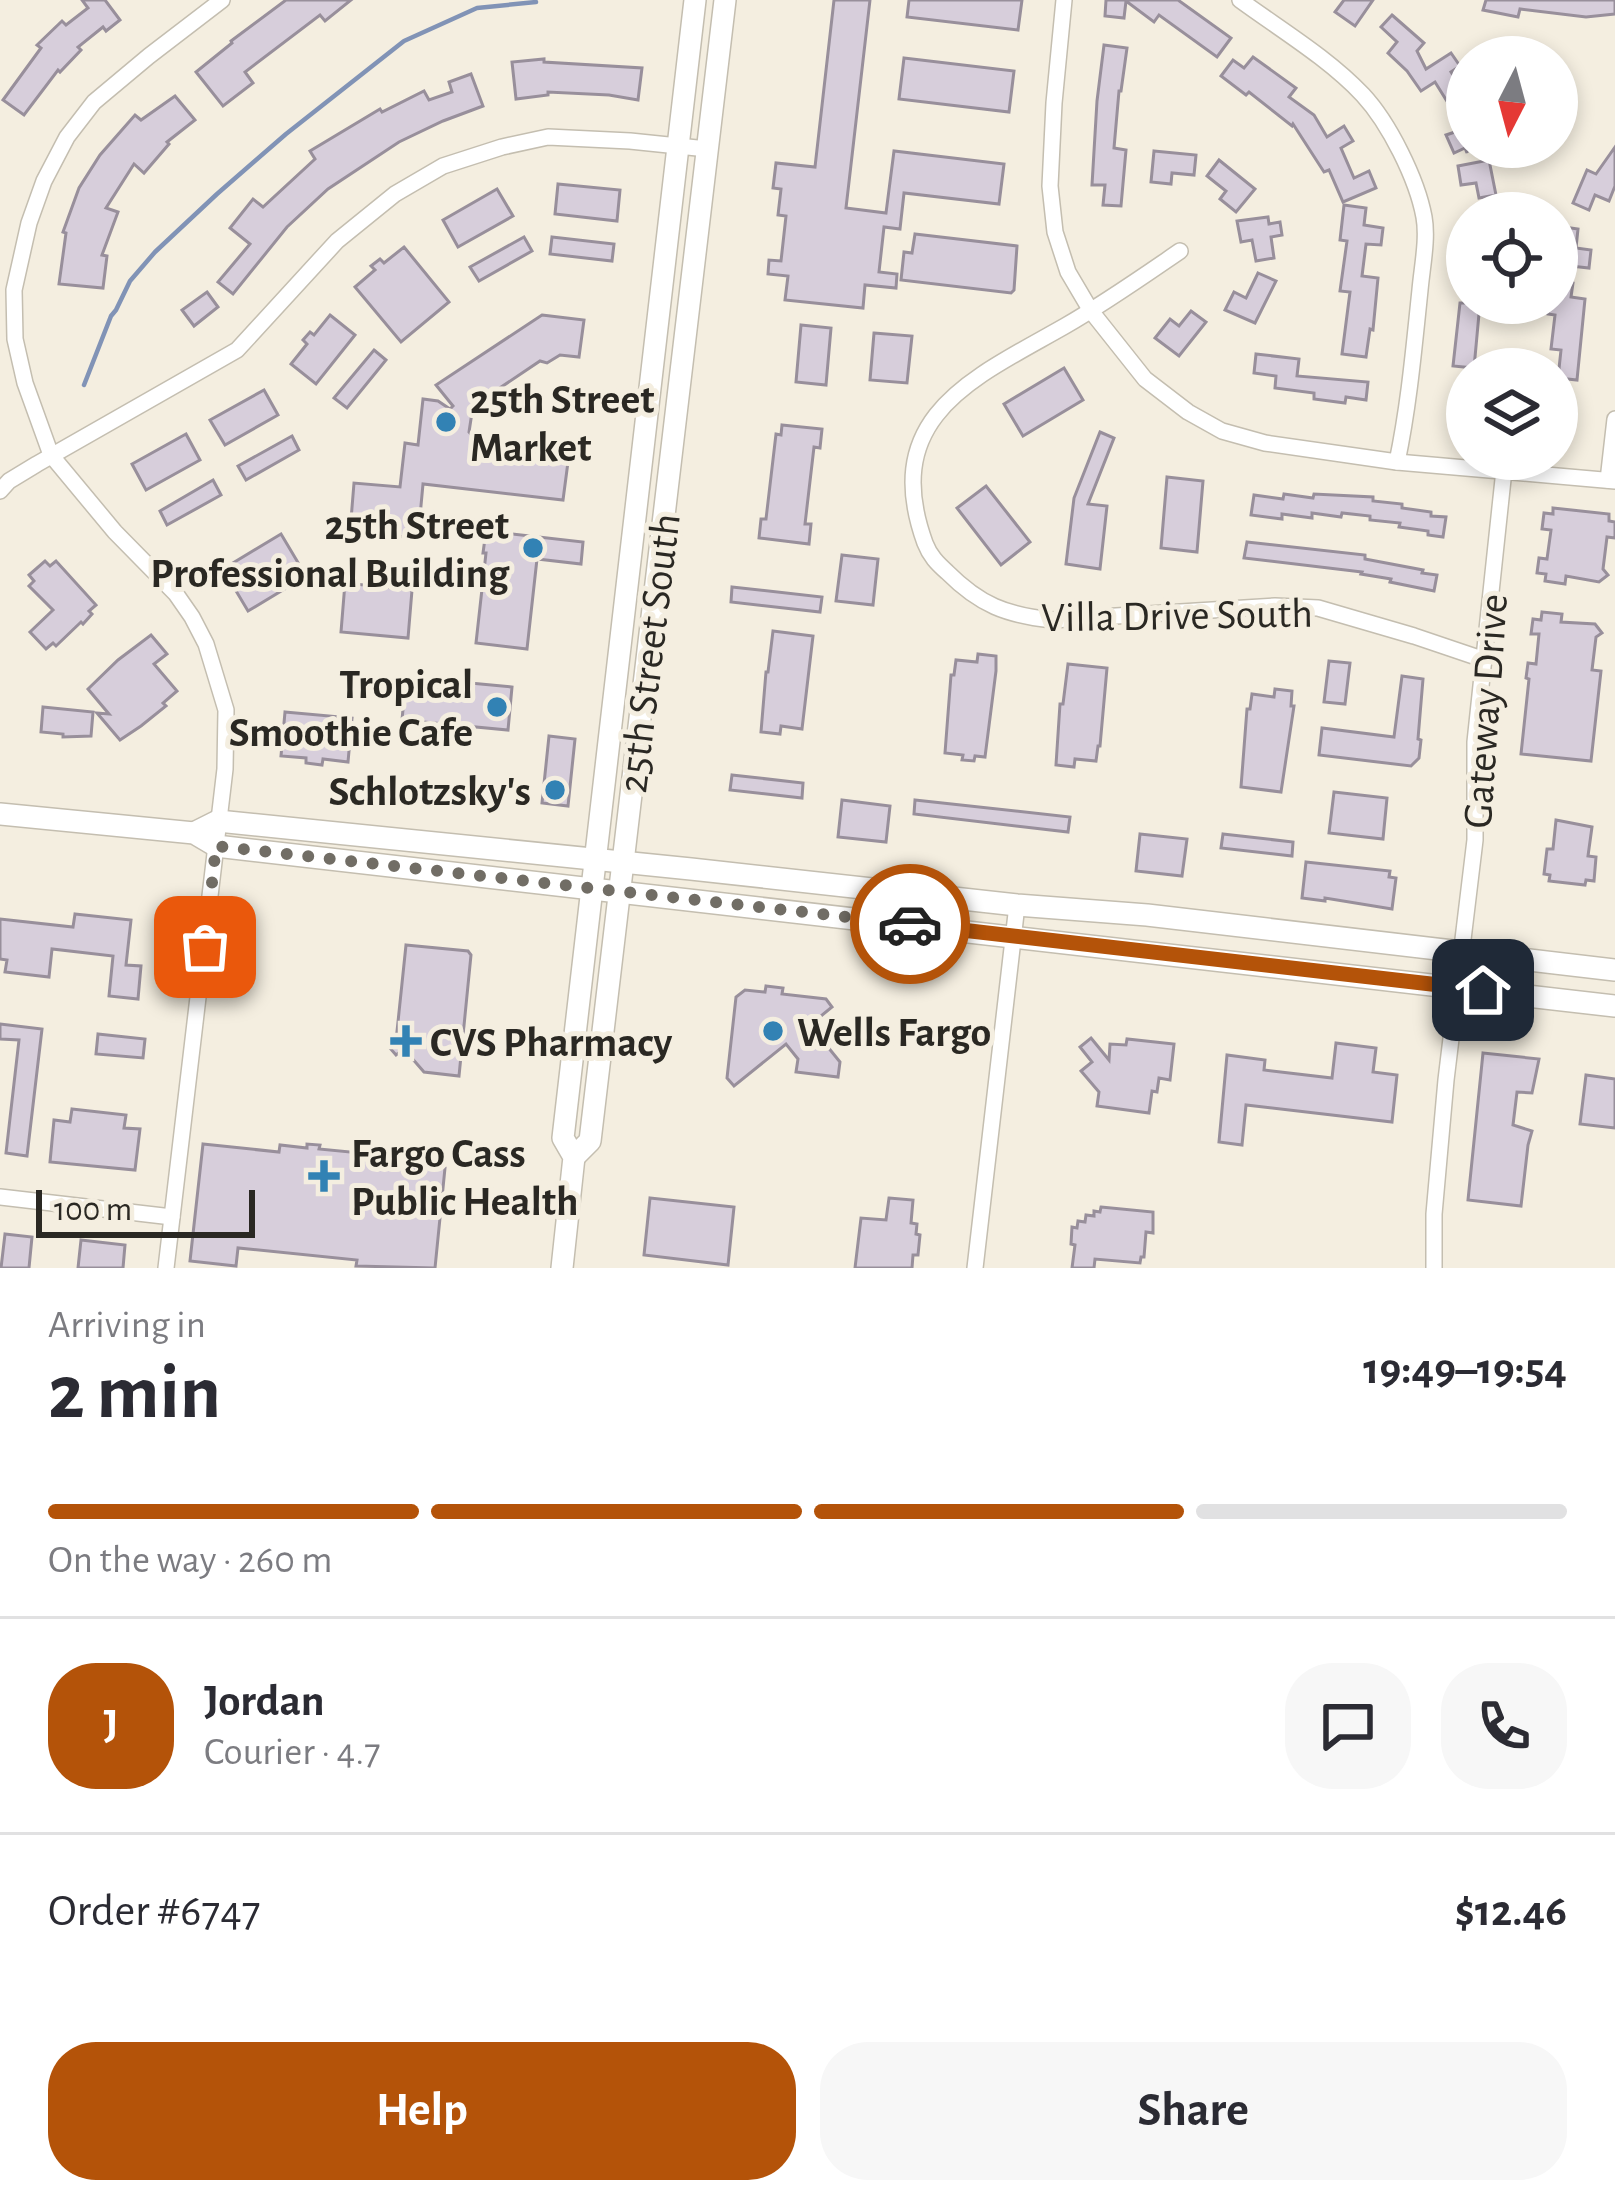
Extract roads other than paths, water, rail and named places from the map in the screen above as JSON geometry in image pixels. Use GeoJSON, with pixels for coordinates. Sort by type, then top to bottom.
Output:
{"type":"FeatureCollection","features":[{"type":"Feature","properties":{"kind":"main road","name":"25th Street South"},"geometry":{"type":"LineString","coordinates":[[562,1268],[574,1157],[563,1138],[695,0]]}},
{"type":"Feature","properties":{"kind":"main road","name":"25th Street South"},"geometry":{"type":"LineString","coordinates":[[574,1157],[590,1141],[724,0]]}},
{"type":"Feature","properties":{"kind":"main road"},"geometry":{"type":"LineString","coordinates":[[0,814],[194,832],[216,846],[1615,1006]]}},
{"type":"Feature","properties":{"kind":"main road"},"geometry":{"type":"LineString","coordinates":[[194,832],[218,821],[1147,915],[1615,970]]}},
{"type":"Feature","properties":{"kind":"street"},"geometry":{"type":"LineString","coordinates":[[166,1268],[225,769],[226,710],[206,644],[192,616],[51,455],[15,339],[14,290],[29,224],[67,136],[94,102],[223,0]]}},
{"type":"Feature","properties":{"kind":"street"},"geometry":{"type":"LineString","coordinates":[[1064,0],[1050,185],[1054,232],[1091,311],[1145,380],[1222,430],[1286,447],[1446,466]]}},
{"type":"Feature","properties":{"kind":"street"},"geometry":{"type":"LineString","coordinates":[[1240,0],[1360,93],[1385,122],[1420,205],[1424,257],[1397,462]]}},
{"type":"Feature","properties":{"kind":"street"},"geometry":{"type":"LineString","coordinates":[[0,491],[51,455],[237,350],[338,241],[395,194],[442,166],[548,137],[707,149]]}},
{"type":"Feature","properties":{"kind":"street","name":"Villa Drive South"},"geometry":{"type":"LineString","coordinates":[[1180,251],[1091,311],[1002,359],[938,410],[923,435],[915,466],[914,498],[929,554],[984,604],[1023,617],[1052,620],[1275,606],[1318,608],[1485,660]]}},
{"type":"Feature","properties":{"kind":"street"},"geometry":{"type":"LineString","coordinates":[[1578,478],[1612,481],[1615,419]]}},
{"type":"Feature","properties":{"kind":"street","name":"Gateway Drive"},"geometry":{"type":"LineString","coordinates":[[1434,1268],[1434,1214],[1474,840],[1475,742],[1503,480]]}},
{"type":"Feature","properties":{"kind":"street"},"geometry":{"type":"LineString","coordinates":[[975,1268],[1017,905]]}},
{"type":"Feature","properties":{"kind":"street"},"geometry":{"type":"LineString","coordinates":[[0,1197],[172,1217]]}},
{"type":"Feature","properties":{"kind":"waterway"},"geometry":{"type":"LineString","coordinates":[[84,385],[130,281],[155,252],[286,134],[404,41],[477,8],[536,2]]}},
{"type":"Feature","properties":{"kind":"place","name":"25th Street Market"},"geometry":{"type":"Point","coordinates":[446,422]}},
{"type":"Feature","properties":{"kind":"place","name":"25th Street Professional Building"},"geometry":{"type":"Point","coordinates":[533,548]}},
{"type":"Feature","properties":{"kind":"place","name":"Tropical Smoothie Cafe"},"geometry":{"type":"Point","coordinates":[497,707]}},
{"type":"Feature","properties":{"kind":"place","name":"Schlotzsky's"},"geometry":{"type":"Point","coordinates":[555,790]}},
{"type":"Feature","properties":{"kind":"place","name":"Wells Fargo"},"geometry":{"type":"Point","coordinates":[773,1031]}},
{"type":"Feature","properties":{"kind":"place","name":"CVS Pharmacy"},"geometry":{"type":"Point","coordinates":[406,1041]}},
{"type":"Feature","properties":{"kind":"place","name":"Fargo Cass Public Health"},"geometry":{"type":"Point","coordinates":[324,1176]}}]}
